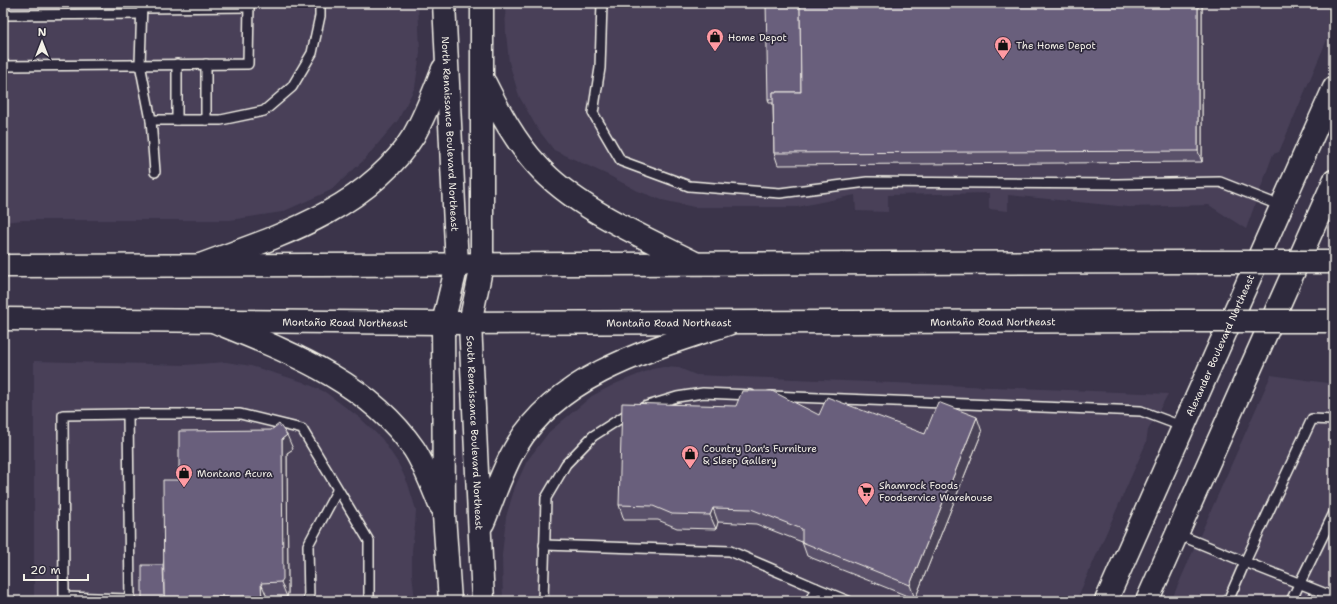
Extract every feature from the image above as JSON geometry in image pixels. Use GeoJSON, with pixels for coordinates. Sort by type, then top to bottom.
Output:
{"type":"FeatureCollection","features":[{"type":"Feature","properties":{"kind":"street","name":"North Renaissance Boulevard Northeast"},"geometry":{"type":"LineString","coordinates":[[444,3],[457,265]]}},
{"type":"Feature","properties":{"kind":"street"},"geometry":{"type":"LineString","coordinates":[[482,3],[482,265]]}},
{"type":"Feature","properties":{"kind":"street"},"geometry":{"type":"LineString","coordinates":[[198,266],[291,230],[325,214],[364,189],[397,158],[413,136],[425,115],[446,62]]}},
{"type":"Feature","properties":{"kind":"street"},"geometry":{"type":"LineString","coordinates":[[483,78],[498,110],[515,137],[538,166],[560,188],[627,229],[695,263]]}},
{"type":"Feature","properties":{"kind":"street","name":"Alexander Boulevard Northeast"},"geometry":{"type":"LineString","coordinates":[[1106,601],[1334,88]]}},
{"type":"Feature","properties":{"kind":"street"},"geometry":{"type":"LineString","coordinates":[[1147,601],[1334,181]]}},
{"type":"Feature","properties":{"kind":"street"},"geometry":{"type":"LineString","coordinates":[[3,266],[1334,262]]}},
{"type":"Feature","properties":{"kind":"street"},"geometry":{"type":"LineString","coordinates":[[450,601],[444,515],[443,323],[457,265]]}},
{"type":"Feature","properties":{"kind":"street","name":"South Renaissance Boulevard Northeast"},"geometry":{"type":"LineString","coordinates":[[482,265],[470,322],[483,601]]}},
{"type":"Feature","properties":{"kind":"street","name":"Montaño Road Northeast"},"geometry":{"type":"LineString","coordinates":[[3,319],[443,323],[1330,322]]}},
{"type":"Feature","properties":{"kind":"street"},"geometry":{"type":"LineString","coordinates":[[213,321],[261,341],[331,375],[351,387],[371,403],[387,417],[414,450],[428,476],[444,515]]}},
{"type":"Feature","properties":{"kind":"street"},"geometry":{"type":"LineString","coordinates":[[480,530],[517,445],[543,414],[565,394],[584,381],[622,362],[733,322]]}},
{"type":"Feature","properties":{"kind":"lane"},"geometry":{"type":"LineString","coordinates":[[151,120],[221,120],[264,111],[292,87],[312,54],[320,16],[320,3]]}},
{"type":"Feature","properties":{"kind":"lane"},"geometry":{"type":"LineString","coordinates":[[602,3],[600,68],[593,113],[621,161],[689,186],[780,193],[867,182],[1118,184],[1220,182],[1282,207]]}},
{"type":"Feature","properties":{"kind":"lane"},"geometry":{"type":"LineString","coordinates":[[3,15],[142,8],[249,5],[248,64],[3,66]]}},
{"type":"Feature","properties":{"kind":"lane"},"geometry":{"type":"LineString","coordinates":[[142,8],[140,64],[151,120],[154,172]]}},
{"type":"Feature","properties":{"kind":"lane"},"geometry":{"type":"LineString","coordinates":[[177,64],[177,120]]}},
{"type":"Feature","properties":{"kind":"lane"},"geometry":{"type":"LineString","coordinates":[[206,64],[206,120]]}},
{"type":"Feature","properties":{"kind":"lane"},"geometry":{"type":"LineString","coordinates":[[543,601],[546,498],[566,464],[593,436],[630,412],[677,397],[703,393],[1141,411],[1184,427]]}},
{"type":"Feature","properties":{"kind":"lane"},"geometry":{"type":"LineString","coordinates":[[128,414],[130,600],[64,597],[63,415],[128,414],[240,414],[302,429],[368,541],[368,601]]}},
{"type":"Feature","properties":{"kind":"lane"},"geometry":{"type":"LineString","coordinates":[[1228,601],[1312,419],[1334,420]]}},
{"type":"Feature","properties":{"kind":"lane"},"geometry":{"type":"LineString","coordinates":[[309,601],[308,544],[338,491]]}},
{"type":"Feature","properties":{"kind":"lane"},"geometry":{"type":"LineString","coordinates":[[1291,601],[1334,513]]}},
{"type":"Feature","properties":{"kind":"lane"},"geometry":{"type":"LineString","coordinates":[[1177,534],[1334,598]]}},
{"type":"Feature","properties":{"kind":"lane"},"geometry":{"type":"LineString","coordinates":[[544,545],[730,551],[848,601]]}},
{"type":"Feature","properties":{"kind":"lane"},"geometry":{"type":"LineString","coordinates":[[810,601],[816,588]]}},
{"type":"Feature","properties":{"kind":"shaded area"},"geometry":{"type":"Polygon","coordinates":[[[3,3],[418,3],[420,53],[415,87],[398,120],[364,160],[331,190],[282,212],[230,220],[23,220],[3,222],[3,3]]]}},
{"type":"Feature","properties":{"kind":"shaded area"},"geometry":{"type":"Polygon","coordinates":[[[505,3],[1334,3],[1334,23],[1279,152],[1273,154],[1246,229],[1209,205],[1128,207],[1008,195],[1008,211],[989,209],[989,193],[888,195],[888,212],[856,211],[855,195],[797,207],[694,207],[662,200],[638,191],[608,175],[554,150],[537,128],[519,96],[509,62],[505,3]]]}},
{"type":"Feature","properties":{"kind":"shaded area"},"geometry":{"type":"Polygon","coordinates":[[[34,361],[185,365],[226,362],[251,366],[303,382],[325,392],[360,418],[382,439],[398,463],[408,484],[416,510],[412,550],[412,573],[415,601],[34,601],[34,361]]]}},
{"type":"Feature","properties":{"kind":"shaded area"},"geometry":{"type":"Polygon","coordinates":[[[664,367],[679,368],[696,375],[1168,394],[1148,430],[1146,443],[1076,601],[503,601],[502,555],[506,517],[515,487],[527,461],[549,432],[592,396],[615,384],[652,369],[664,367]]]}},
{"type":"Feature","properties":{"kind":"shaded area"},"geometry":{"type":"Polygon","coordinates":[[[1271,375],[1334,384],[1334,601],[1171,601],[1271,375]]]}},
{"type":"Feature","properties":{"kind":"building"},"geometry":{"type":"Polygon","coordinates":[[[766,3],[800,3],[801,92],[773,92],[773,99],[768,99],[766,3]]]}},
{"type":"Feature","properties":{"kind":"building","name":"The Home Depot"},"geometry":{"type":"Polygon","coordinates":[[[800,3],[1198,3],[1198,151],[774,153],[773,92],[801,92],[800,3]]]}},
{"type":"Feature","properties":{"kind":"building"},"geometry":{"type":"Polygon","coordinates":[[[742,391],[772,391],[819,415],[827,397],[925,434],[938,402],[977,417],[910,585],[802,542],[802,529],[751,509],[713,508],[710,515],[672,514],[653,506],[619,505],[622,403],[736,406],[742,391]]]}},
{"type":"Feature","properties":{"kind":"building"},"geometry":{"type":"Polygon","coordinates":[[[279,424],[287,435],[282,439],[283,579],[281,582],[261,583],[262,601],[250,601],[250,596],[164,597],[163,480],[179,480],[179,431],[271,430],[279,424]]]}},
{"type":"Feature","properties":{"kind":"building"},"geometry":{"type":"Polygon","coordinates":[[[142,565],[163,565],[165,601],[142,601],[142,565]]]}},
{"type":"Feature","properties":{"kind":"place","name":"Home Depot"},"geometry":{"type":"Point","coordinates":[715,52]}},
{"type":"Feature","properties":{"kind":"place","name":"The Home Depot"},"geometry":{"type":"Point","coordinates":[1003,60]}},
{"type":"Feature","properties":{"kind":"place","name":"Country Dan's Furniture & Sleep Gallery"},"geometry":{"type":"Point","coordinates":[690,469]}},
{"type":"Feature","properties":{"kind":"place","name":"Montano Acura"},"geometry":{"type":"Point","coordinates":[184,488]}},
{"type":"Feature","properties":{"kind":"place","name":"Shamrock Foods Foodservice Warehouse"},"geometry":{"type":"Point","coordinates":[866,506]}}]}
